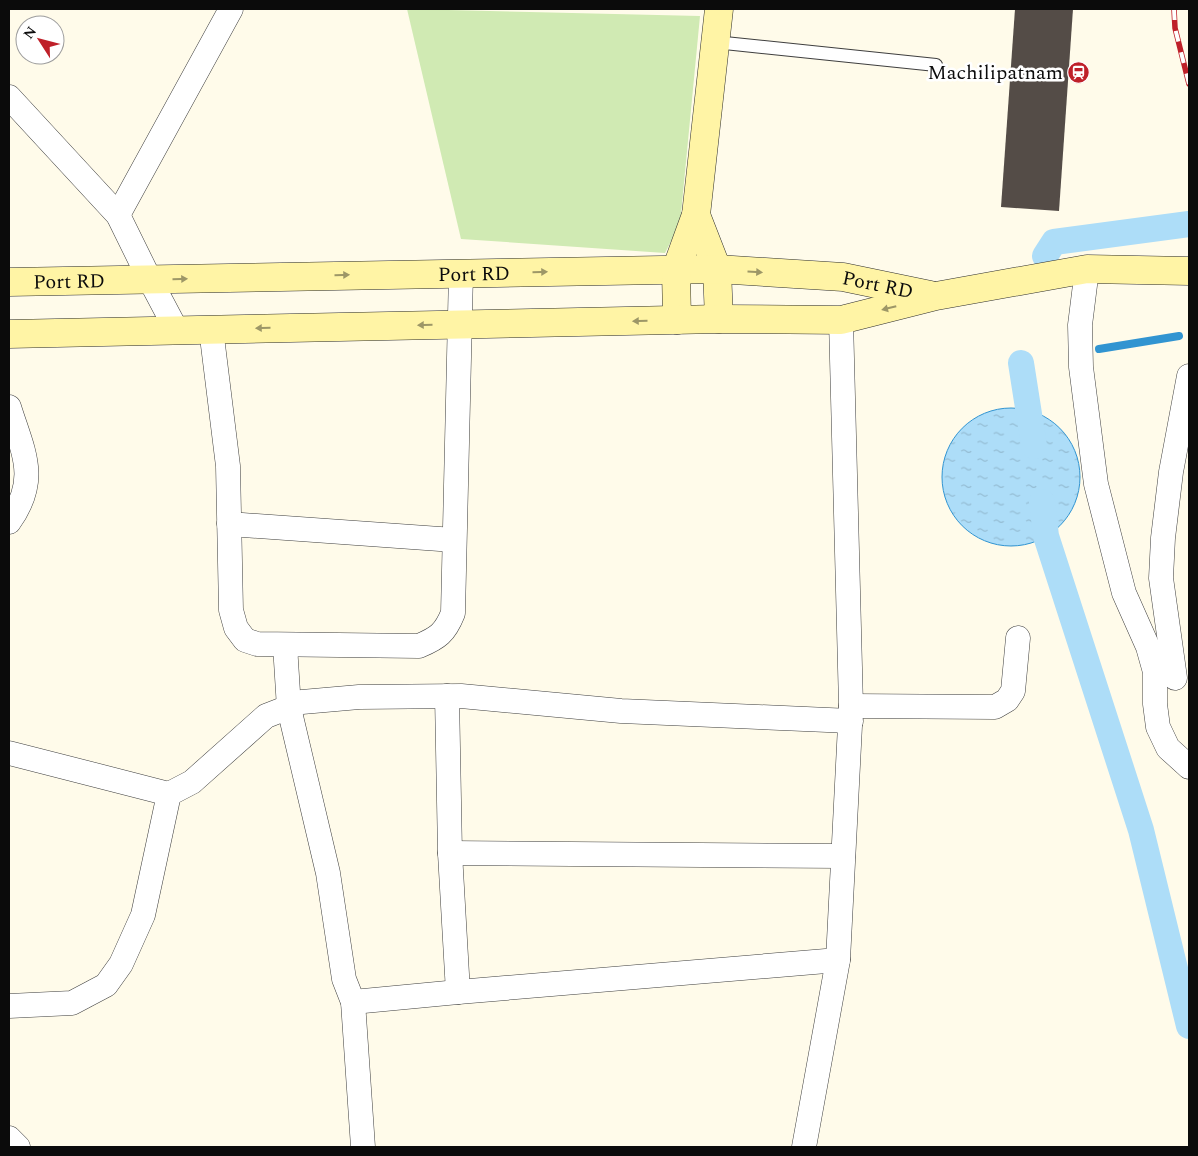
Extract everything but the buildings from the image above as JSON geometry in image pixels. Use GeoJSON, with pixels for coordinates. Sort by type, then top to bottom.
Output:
{"type":"FeatureCollection","features":[{"type":"Feature","properties":{"kind":"main road"},"geometry":{"type":"LineString","coordinates":[[676,320],[676,270],[696,214],[719,9]]}},
{"type":"Feature","properties":{"kind":"main road"},"geometry":{"type":"LineString","coordinates":[[696,214],[717,269],[719,319]]}},
{"type":"Feature","properties":{"kind":"main road","name":"Port RD"},"geometry":{"type":"LineString","coordinates":[[9,282],[717,269],[843,277],[936,296]]}},
{"type":"Feature","properties":{"kind":"main road"},"geometry":{"type":"LineString","coordinates":[[9,334],[719,319],[841,320],[936,296],[1088,269],[1189,271]]}},
{"type":"Feature","properties":{"kind":"street"},"geometry":{"type":"LineString","coordinates":[[118,215],[231,9]]}},
{"type":"Feature","properties":{"kind":"street"},"geometry":{"type":"LineString","coordinates":[[9,97],[118,215],[177,330]]}},
{"type":"Feature","properties":{"kind":"street"},"geometry":{"type":"LineString","coordinates":[[1088,269],[1080,325],[1081,367],[1096,484],[1124,592],[1148,647],[1173,678]]}},
{"type":"Feature","properties":{"kind":"street"},"geometry":{"type":"LineString","coordinates":[[211,329],[228,466],[231,610],[236,628],[245,640],[257,644],[419,646],[436,639],[447,627],[453,613],[461,273]]}},
{"type":"Feature","properties":{"kind":"street"},"geometry":{"type":"LineString","coordinates":[[804,1147],[838,960],[851,713],[841,320]]}},
{"type":"Feature","properties":{"kind":"street"},"geometry":{"type":"LineString","coordinates":[[1189,376],[1171,472],[1163,538],[1161,578],[1173,678],[1155,704],[1158,727],[1168,748],[1189,767]]}},
{"type":"Feature","properties":{"kind":"street"},"geometry":{"type":"LineString","coordinates":[[9,407],[25,459],[27,482],[19,508],[9,522]]}},
{"type":"Feature","properties":{"kind":"street"},"geometry":{"type":"LineString","coordinates":[[230,524],[454,540]]}},
{"type":"Feature","properties":{"kind":"street"},"geometry":{"type":"LineString","coordinates":[[9,753],[169,794],[192,782],[266,716],[302,702],[360,697],[461,696],[621,711],[851,713],[995,706],[1007,700],[1013,691],[1018,638]]}},
{"type":"Feature","properties":{"kind":"street"},"geometry":{"type":"LineString","coordinates":[[285,645],[289,708],[328,873],[344,979],[353,1002],[363,1147]]}},
{"type":"Feature","properties":{"kind":"street"},"geometry":{"type":"LineString","coordinates":[[447,696],[450,853],[458,992]]}},
{"type":"Feature","properties":{"kind":"street"},"geometry":{"type":"LineString","coordinates":[[9,1006],[72,1003],[106,984],[121,964],[144,914],[169,794]]}},
{"type":"Feature","properties":{"kind":"street"},"geometry":{"type":"LineString","coordinates":[[450,853],[843,856]]}},
{"type":"Feature","properties":{"kind":"street"},"geometry":{"type":"LineString","coordinates":[[353,1002],[838,960]]}},
{"type":"Feature","properties":{"kind":"street"},"geometry":{"type":"LineString","coordinates":[[9,1138],[18,1147]]}},
{"type":"Feature","properties":{"kind":"lane"},"geometry":{"type":"LineString","coordinates":[[715,42],[936,65]]}},
{"type":"Feature","properties":{"kind":"green space"},"geometry":{"type":"Polygon","coordinates":[[[407,9],[700,16],[680,224],[665,253],[461,239],[407,9]]]}},
{"type":"Feature","properties":{"kind":"water"},"geometry":{"type":"Polygon","coordinates":[[[1011,408],[1037,413],[1060,428],[1075,451],[1080,477],[1075,503],[1060,526],[1037,541],[1011,546],[985,541],[962,526],[947,503],[942,477],[947,451],[962,428],[985,413],[1011,408]]]}},
{"type":"Feature","properties":{"kind":"waterway"},"geometry":{"type":"LineString","coordinates":[[1045,256],[1054,242],[1189,224]]}},
{"type":"Feature","properties":{"kind":"waterway"},"geometry":{"type":"LineString","coordinates":[[1099,349],[1179,336]]}},
{"type":"Feature","properties":{"kind":"waterway"},"geometry":{"type":"LineString","coordinates":[[1021,363],[1034,446]]}},
{"type":"Feature","properties":{"kind":"waterway"},"geometry":{"type":"LineString","coordinates":[[1042,502],[1046,536],[1141,830],[1189,1026]]}},
{"type":"Feature","properties":{"kind":"railway"},"geometry":{"type":"LineString","coordinates":[[1174,9],[1175,28],[1189,84]]}},
{"type":"Feature","properties":{"kind":"place","name":"Machilipatnam"},"geometry":{"type":"Point","coordinates":[1079,72]}}]}
